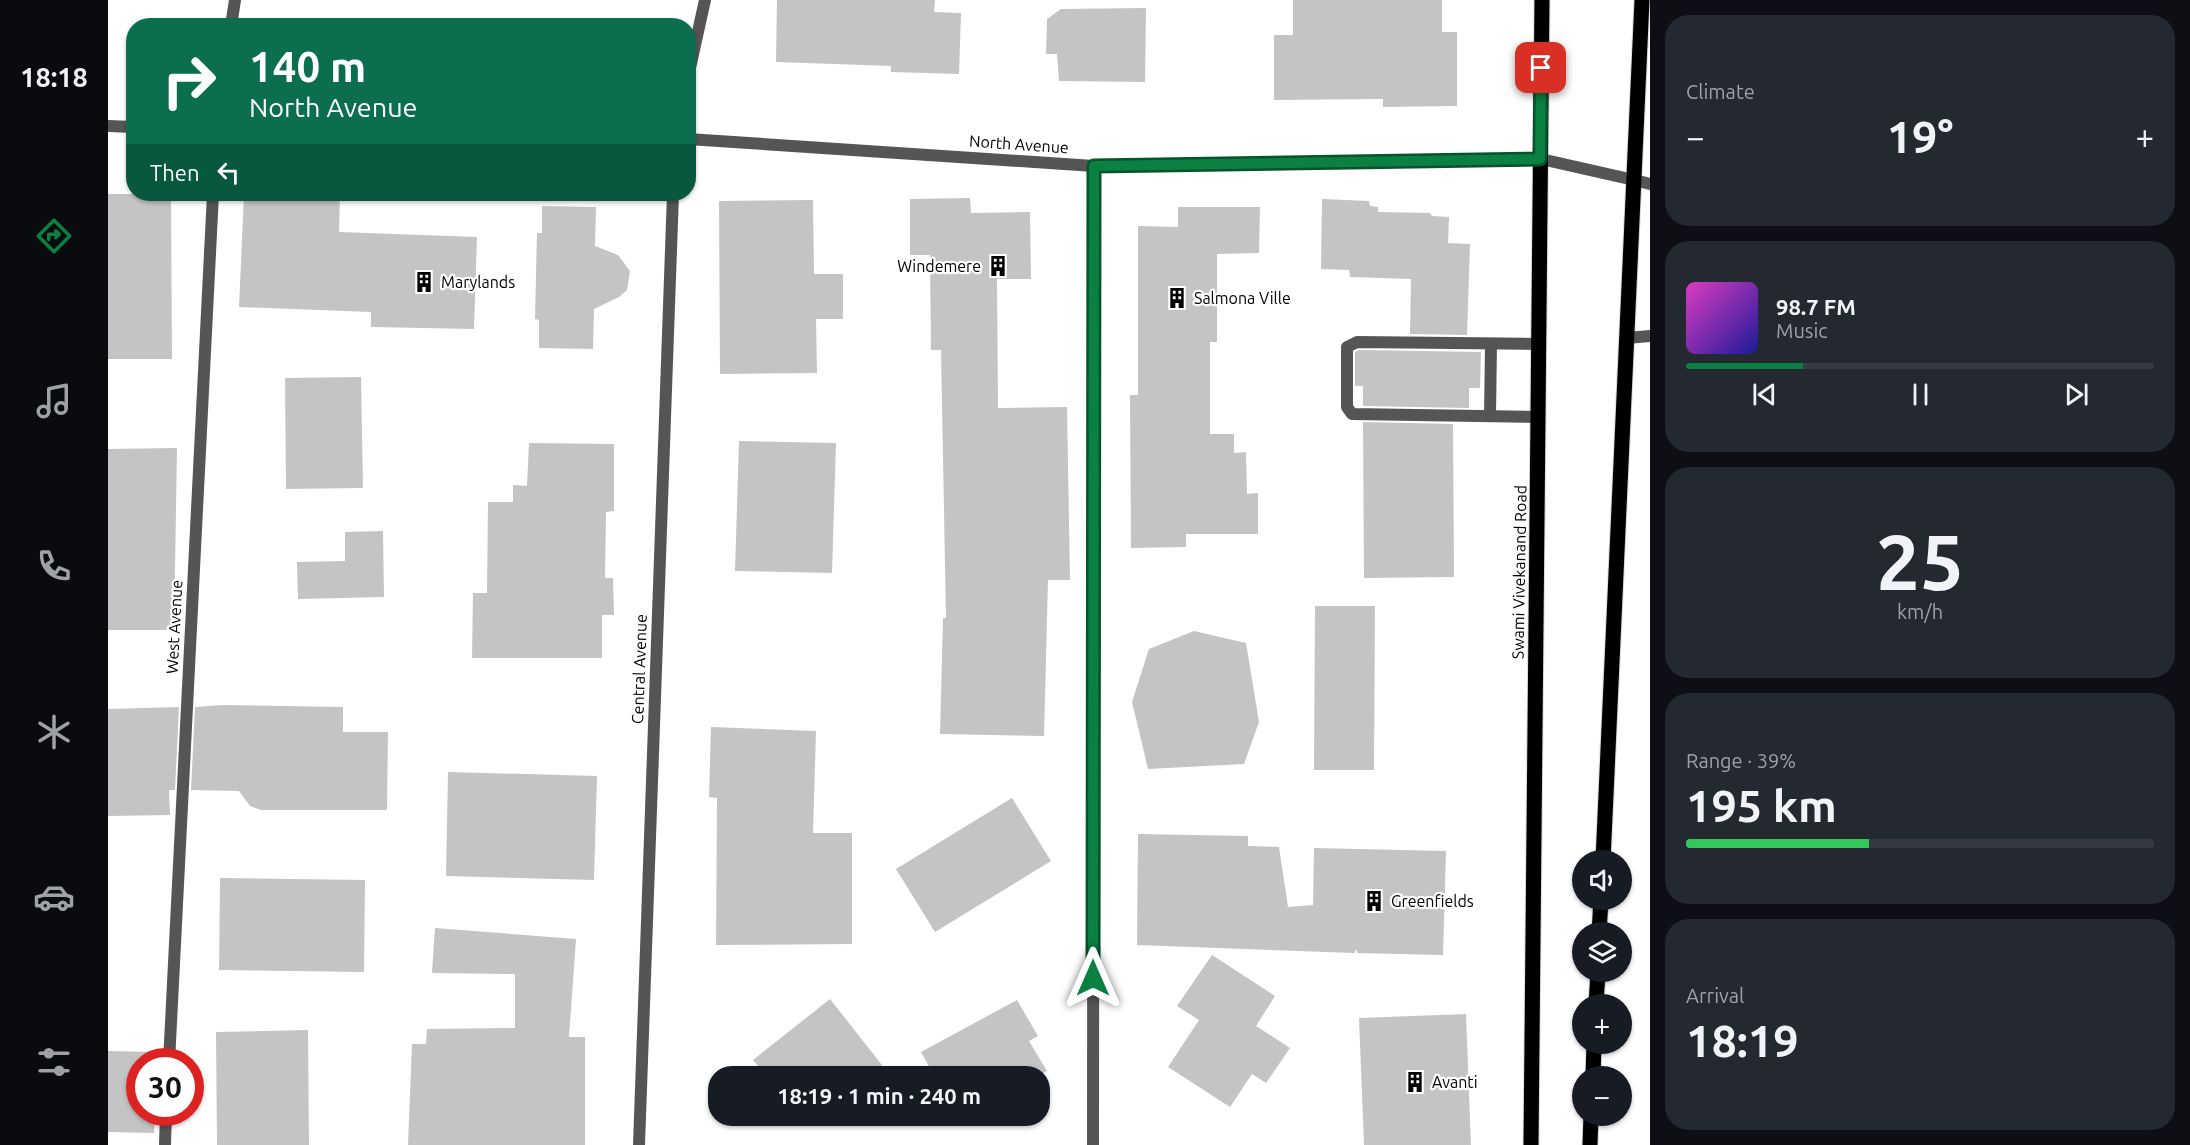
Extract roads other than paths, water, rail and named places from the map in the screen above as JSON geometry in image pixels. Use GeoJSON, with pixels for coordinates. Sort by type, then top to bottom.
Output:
{"type":"FeatureCollection","features":[{"type":"Feature","properties":{"kind":"main road","name":"Swami Vivekanand Road"},"geometry":{"type":"LineString","coordinates":[[1531,1145],[1542,0]]}},
{"type":"Feature","properties":{"kind":"main road"},"geometry":{"type":"LineString","coordinates":[[1604,850],[1642,0]]}},
{"type":"Feature","properties":{"kind":"main road"},"geometry":{"type":"LineString","coordinates":[[1590,1145],[1591,1126]]}},
{"type":"Feature","properties":{"kind":"street"},"geometry":{"type":"LineString","coordinates":[[232,18],[235,0]]}},
{"type":"Feature","properties":{"kind":"street"},"geometry":{"type":"LineString","coordinates":[[696,41],[705,0]]}},
{"type":"Feature","properties":{"kind":"street"},"geometry":{"type":"LineString","coordinates":[[108,126],[126,127]]}},
{"type":"Feature","properties":{"kind":"street","name":"North Avenue"},"geometry":{"type":"LineString","coordinates":[[696,140],[1094,166],[1540,159],[1650,184]]}},
{"type":"Feature","properties":{"kind":"street"},"geometry":{"type":"LineString","coordinates":[[1093,1145],[1094,166]]}},
{"type":"Feature","properties":{"kind":"street","name":"West Avenue"},"geometry":{"type":"LineString","coordinates":[[170,1048],[213,201]]}},
{"type":"Feature","properties":{"kind":"street","name":"Central Avenue"},"geometry":{"type":"LineString","coordinates":[[639,1145],[673,201]]}},
{"type":"Feature","properties":{"kind":"street"},"geometry":{"type":"LineString","coordinates":[[1627,338],[1650,336]]}},
{"type":"Feature","properties":{"kind":"street"},"geometry":{"type":"LineString","coordinates":[[1538,417],[1352,414],[1347,407],[1347,347],[1357,342],[1539,344]]}},
{"type":"Feature","properties":{"kind":"street"},"geometry":{"type":"LineString","coordinates":[[1490,416],[1491,344]]}},
{"type":"Feature","properties":{"kind":"street"},"geometry":{"type":"LineString","coordinates":[[165,1145],[166,1126]]}},
{"type":"Feature","properties":{"kind":"place","name":"Windemere"},"geometry":{"type":"Point","coordinates":[998,266]}},
{"type":"Feature","properties":{"kind":"place","name":"Marylands"},"geometry":{"type":"Point","coordinates":[424,282]}},
{"type":"Feature","properties":{"kind":"place","name":"Salmona Ville"},"geometry":{"type":"Point","coordinates":[1177,298]}},
{"type":"Feature","properties":{"kind":"place","name":"Greenfields"},"geometry":{"type":"Point","coordinates":[1374,901]}},
{"type":"Feature","properties":{"kind":"place","name":"Avanti"},"geometry":{"type":"Point","coordinates":[1415,1082]}}]}
